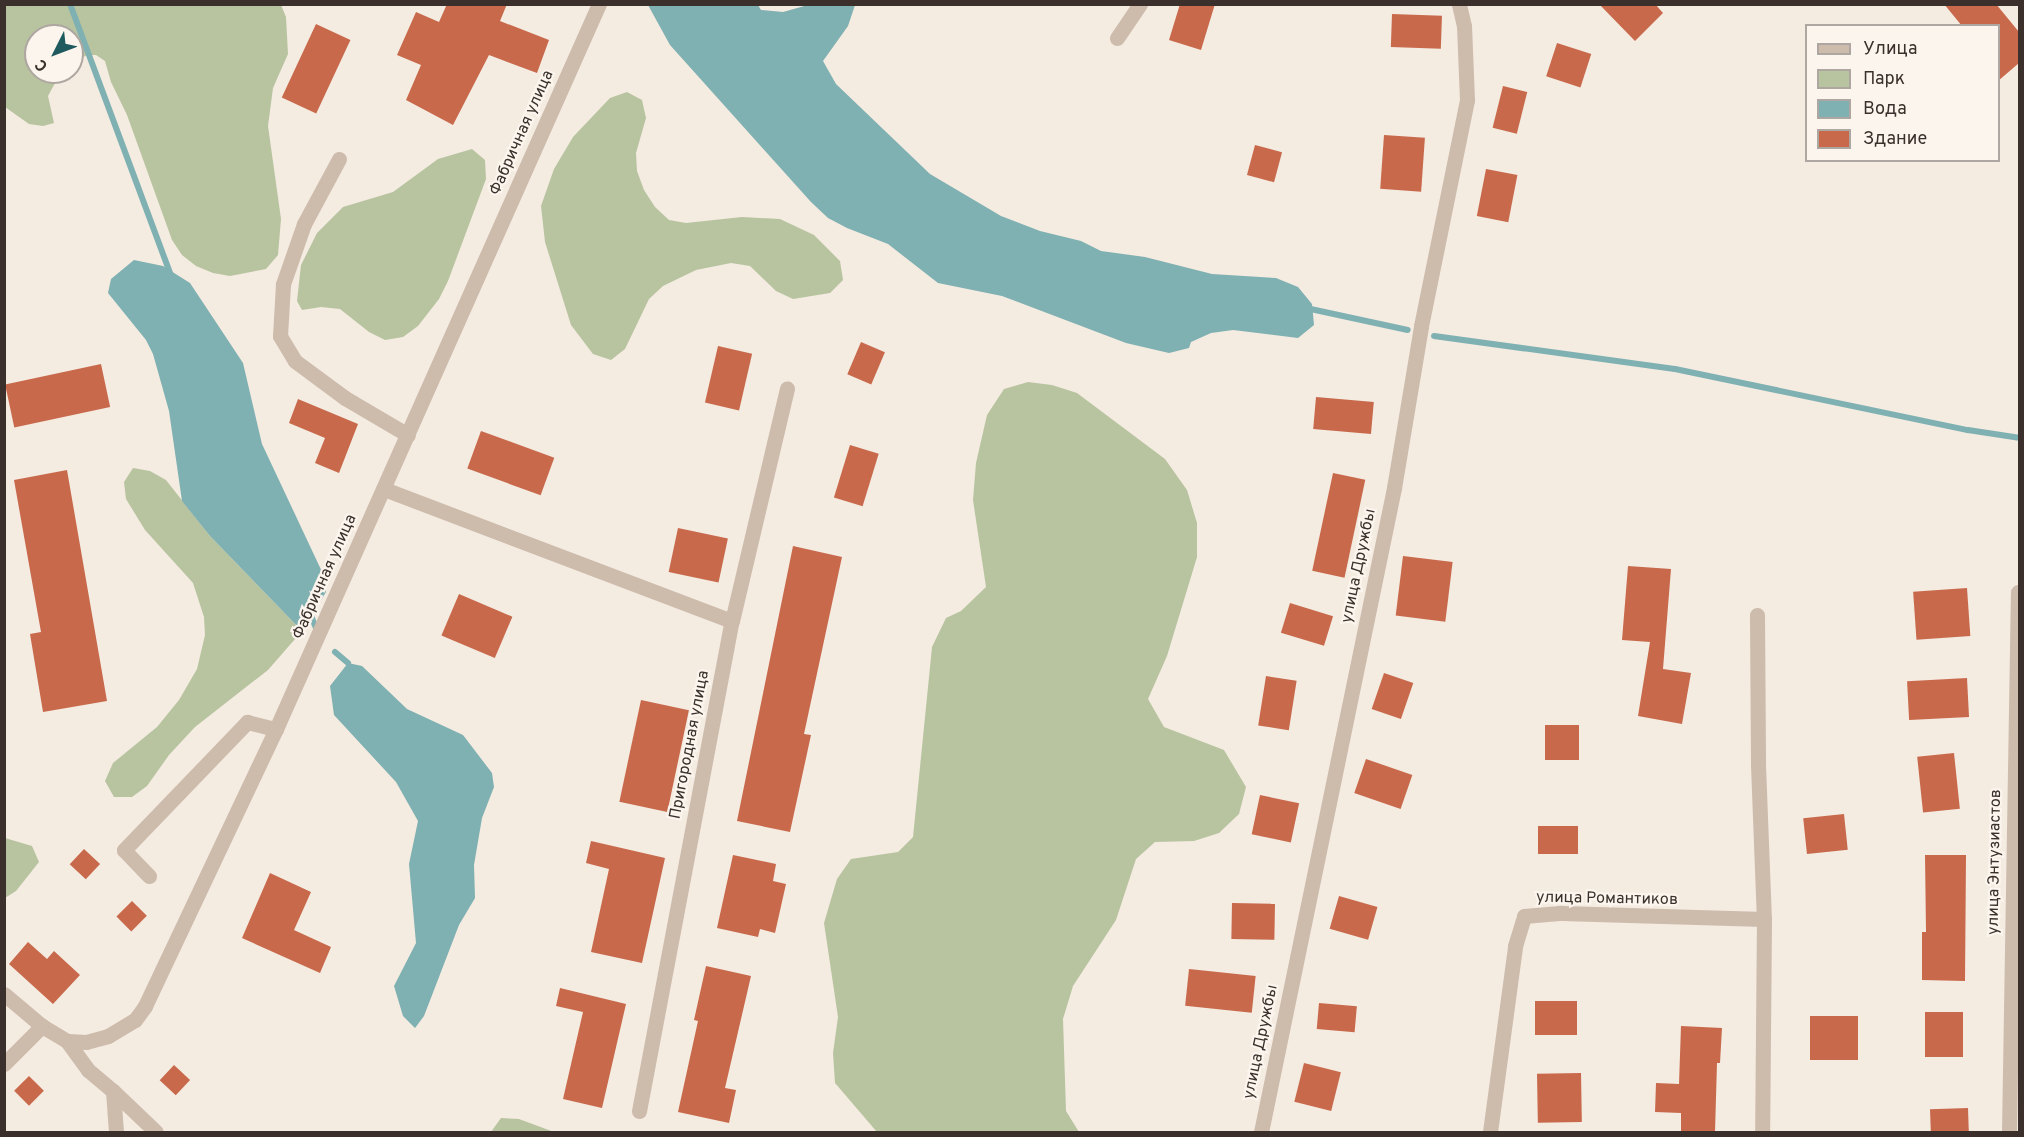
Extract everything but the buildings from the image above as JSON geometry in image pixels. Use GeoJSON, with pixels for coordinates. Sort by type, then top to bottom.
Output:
{"type":"FeatureCollection","features":[{"type":"Feature","properties":{"kind":"street","name":"Фабричная улица"},"geometry":{"type":"LineString","coordinates":[[67,1041],[86,1041],[108,1036],[135,1020],[145,1006],[276,729],[599,4]]}},
{"type":"Feature","properties":{"kind":"street"},"geometry":{"type":"LineString","coordinates":[[1117,38],[1140,4]]}},
{"type":"Feature","properties":{"kind":"street","name":"улица Дружбы"},"geometry":{"type":"LineString","coordinates":[[1261,1132],[1394,488],[1421,326],[1467,100],[1464,26],[1459,4]]}},
{"type":"Feature","properties":{"kind":"street"},"geometry":{"type":"LineString","coordinates":[[339,159],[304,224],[286,274],[283,284],[280,336],[296,361],[345,398],[408,435]]}},
{"type":"Feature","properties":{"kind":"street","name":"Пригородная улица"},"geometry":{"type":"LineString","coordinates":[[639,1111],[732,621],[787,388]]}},
{"type":"Feature","properties":{"kind":"street"},"geometry":{"type":"LineString","coordinates":[[384,489],[732,621]]}},
{"type":"Feature","properties":{"kind":"street","name":"улица Энтузиастов"},"geometry":{"type":"LineString","coordinates":[[2008,1132],[2018,592]]}},
{"type":"Feature","properties":{"kind":"street"},"geometry":{"type":"LineString","coordinates":[[1757,615],[1758,765],[1764,919],[1762,1132]]}},
{"type":"Feature","properties":{"kind":"street"},"geometry":{"type":"LineString","coordinates":[[149,876],[124,849],[247,722],[276,729]]}},
{"type":"Feature","properties":{"kind":"street","name":"улица Романтиков"},"geometry":{"type":"LineString","coordinates":[[1490,1132],[1515,946],[1524,916],[1562,913],[1764,919]]}},
{"type":"Feature","properties":{"kind":"street"},"geometry":{"type":"LineString","coordinates":[[4,994],[42,1026],[67,1041],[88,1070],[113,1090],[156,1132]]}},
{"type":"Feature","properties":{"kind":"street"},"geometry":{"type":"LineString","coordinates":[[4,1064],[42,1026]]}},
{"type":"Feature","properties":{"kind":"street"},"geometry":{"type":"LineString","coordinates":[[113,1090],[116,1132]]}},
{"type":"Feature","properties":{"kind":"green space"},"geometry":{"type":"Polygon","coordinates":[[[4,5],[281,5],[286,17],[288,54],[273,88],[268,126],[281,219],[278,255],[266,269],[230,276],[213,273],[196,266],[182,255],[172,240],[105,61],[96,55],[84,57],[84,24],[24,24],[24,84],[54,84],[48,96],[54,123],[43,126],[29,124],[5,107],[4,5]]]}},
{"type":"Feature","properties":{"kind":"green space"},"geometry":{"type":"Polygon","coordinates":[[[627,92],[642,100],[646,118],[636,153],[637,171],[644,190],[655,207],[669,220],[686,223],[742,217],[780,219],[814,235],[840,261],[843,280],[830,293],[793,299],[776,291],[750,266],[731,263],[696,270],[663,286],[649,299],[625,349],[611,360],[593,354],[571,325],[545,242],[541,206],[554,169],[573,137],[610,98],[627,92]]]}},
{"type":"Feature","properties":{"kind":"green space"},"geometry":{"type":"Polygon","coordinates":[[[472,149],[485,160],[486,179],[448,281],[439,299],[418,326],[403,337],[385,340],[369,332],[340,309],[321,307],[302,310],[297,301],[301,265],[317,233],[343,207],[393,192],[438,159],[472,149]]]}},
{"type":"Feature","properties":{"kind":"green space"},"geometry":{"type":"Polygon","coordinates":[[[1028,382],[1052,385],[1077,393],[1165,459],[1187,490],[1197,523],[1197,557],[1167,656],[1148,699],[1164,727],[1224,750],[1246,787],[1239,814],[1219,833],[1194,841],[1155,842],[1136,859],[1116,920],[1073,986],[1063,1019],[1066,1111],[1079,1132],[877,1132],[835,1083],[833,1053],[838,1017],[824,923],[837,879],[851,859],[898,852],[913,837],[932,647],[946,618],[961,611],[986,587],[973,500],[976,463],[987,415],[1004,389],[1028,382]]]}},
{"type":"Feature","properties":{"kind":"green space"},"geometry":{"type":"Polygon","coordinates":[[[133,468],[150,471],[166,480],[210,536],[302,631],[268,670],[195,727],[169,755],[147,786],[132,797],[114,797],[105,781],[113,763],[157,727],[179,700],[197,669],[205,635],[204,617],[193,583],[145,530],[126,499],[124,482],[133,468]]]}},
{"type":"Feature","properties":{"kind":"green space"},"geometry":{"type":"Polygon","coordinates":[[[5,838],[32,846],[39,862],[16,891],[5,898],[5,838]]]}},
{"type":"Feature","properties":{"kind":"green space"},"geometry":{"type":"Polygon","coordinates":[[[501,1118],[519,1119],[554,1132],[491,1132],[501,1118]]]}},
{"type":"Feature","properties":{"kind":"water"},"geometry":{"type":"Polygon","coordinates":[[[648,5],[758,5],[761,10],[783,12],[808,5],[855,5],[848,26],[823,61],[836,84],[930,174],[1001,216],[1040,231],[1081,241],[1101,251],[1145,257],[1212,274],[1276,278],[1298,287],[1312,304],[1314,325],[1298,338],[1233,330],[1211,333],[1191,342],[1189,348],[1169,353],[1126,343],[1002,296],[938,283],[888,244],[828,218],[811,202],[670,45],[648,5]]]}},
{"type":"Feature","properties":{"kind":"water"},"geometry":{"type":"Polygon","coordinates":[[[134,260],[163,266],[190,283],[243,363],[262,444],[324,576],[326,592],[302,631],[210,536],[182,501],[169,411],[153,354],[146,340],[108,293],[111,279],[134,260]]]}},
{"type":"Feature","properties":{"kind":"water"},"geometry":{"type":"Polygon","coordinates":[[[348,663],[362,666],[407,709],[463,735],[492,773],[494,787],[482,818],[474,865],[475,898],[459,925],[424,1016],[415,1028],[403,1016],[394,986],[416,943],[409,864],[418,821],[396,782],[334,715],[330,686],[348,663]]]}},
{"type":"Feature","properties":{"kind":"waterway"},"geometry":{"type":"LineString","coordinates":[[70,4],[171,275]]}},
{"type":"Feature","properties":{"kind":"waterway"},"geometry":{"type":"LineString","coordinates":[[1306,308],[1408,330]]}},
{"type":"Feature","properties":{"kind":"waterway"},"geometry":{"type":"LineString","coordinates":[[1434,336],[1675,369],[1968,430],[2020,438]]}},
{"type":"Feature","properties":{"kind":"waterway"},"geometry":{"type":"LineString","coordinates":[[308,609],[316,628]]}},
{"type":"Feature","properties":{"kind":"waterway"},"geometry":{"type":"LineString","coordinates":[[335,652],[348,663]]}}]}
